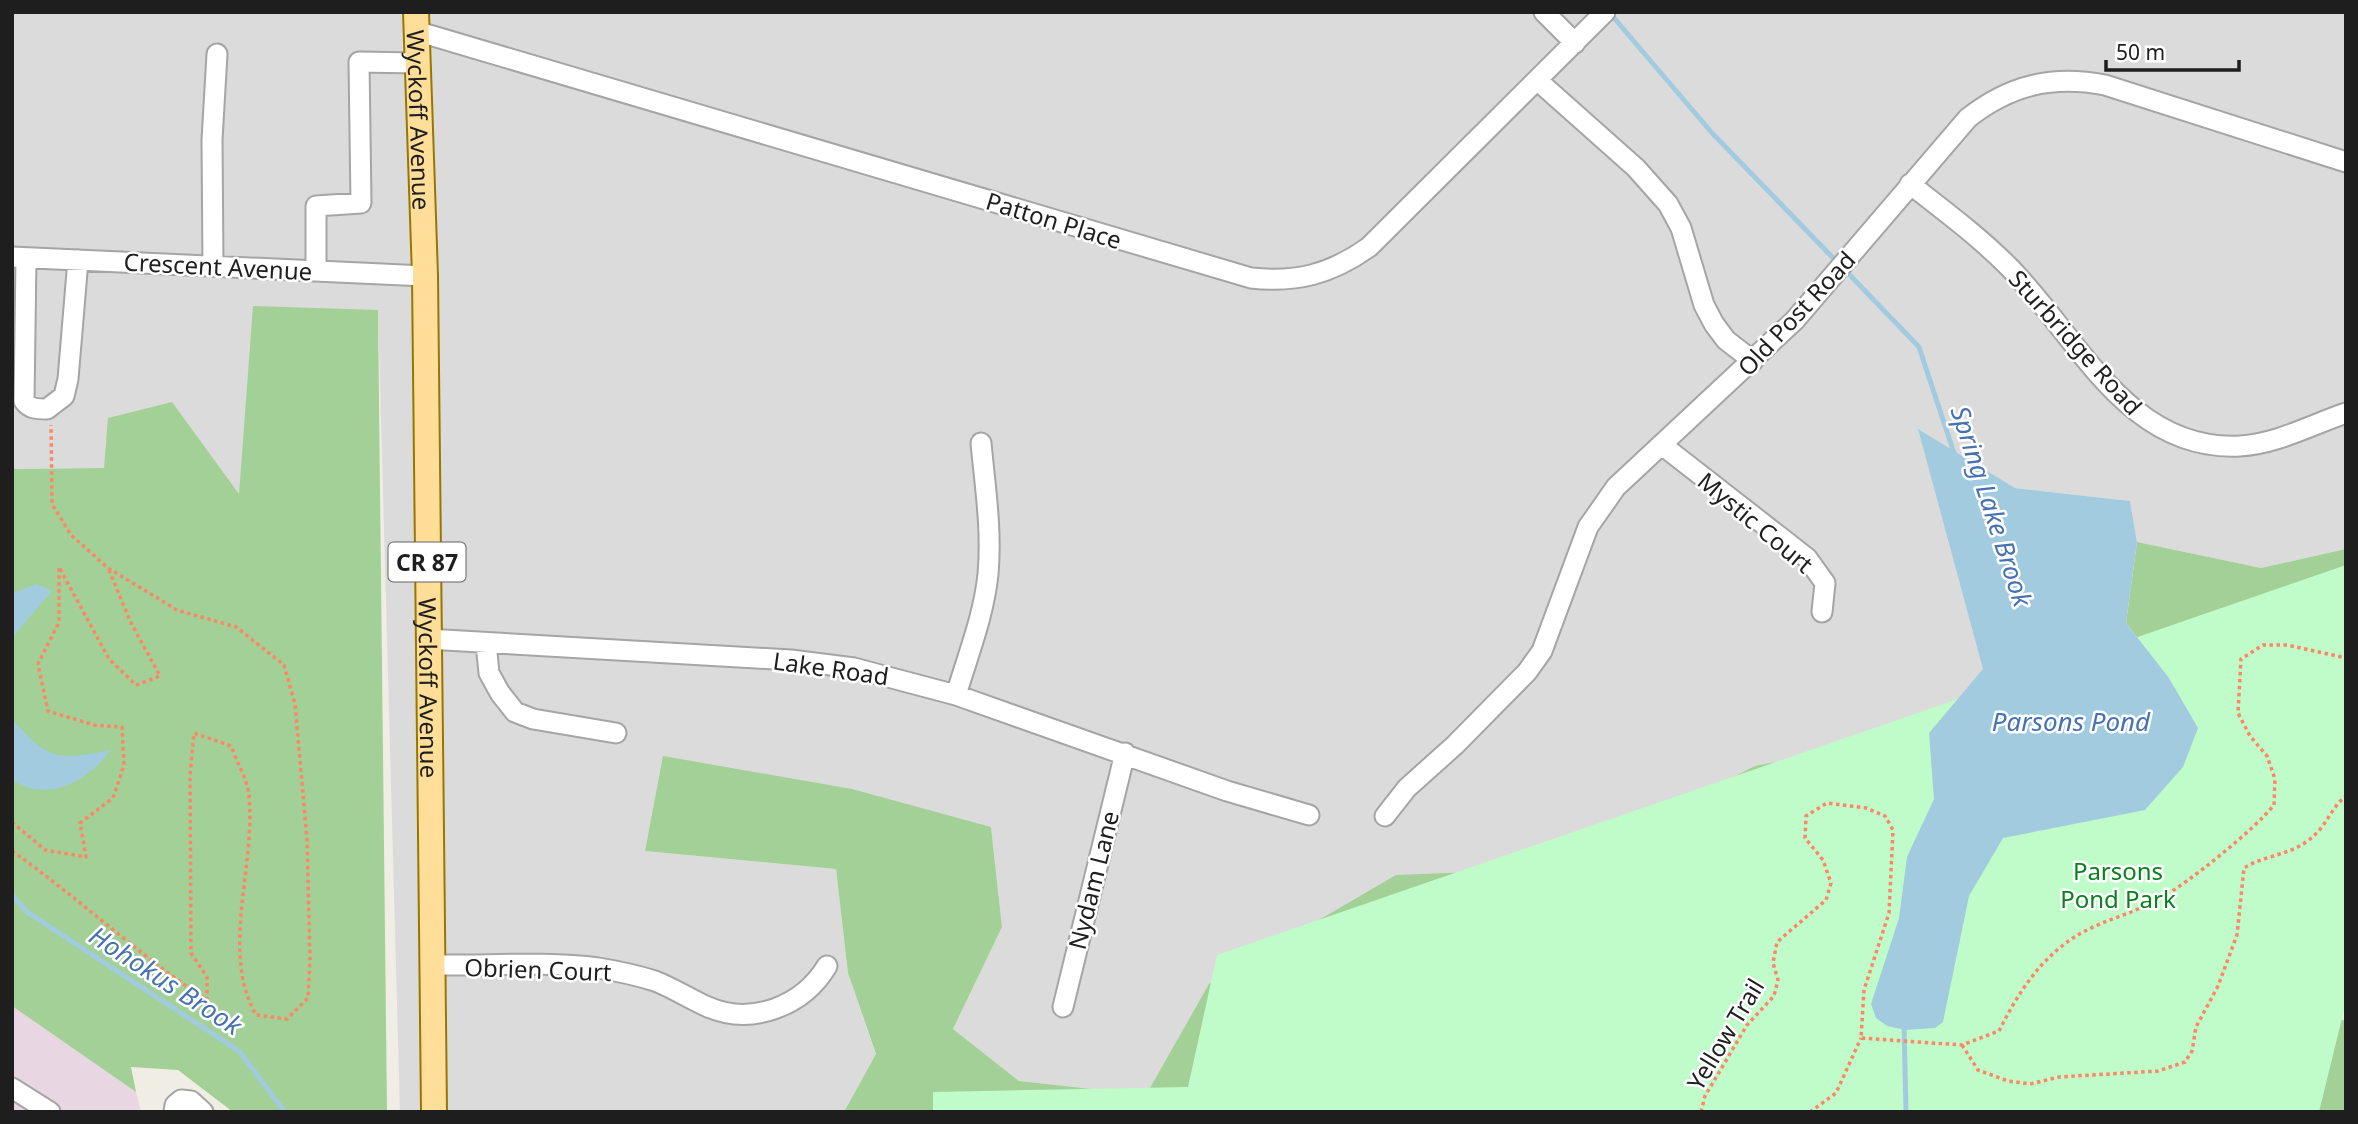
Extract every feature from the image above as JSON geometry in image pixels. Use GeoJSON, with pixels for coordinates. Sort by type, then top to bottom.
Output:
{"type":"FeatureCollection","features":[{"type":"Feature","properties":{"kind":"main road","name":"Wyckoff Avenue"},"geometry":{"type":"LineString","coordinates":[[416,22],[425,276],[434,1112]]}},
{"type":"Feature","properties":{"kind":"street"},"geometry":{"type":"LineString","coordinates":[[1544,12],[1575,43]]}},
{"type":"Feature","properties":{"kind":"street","name":"Patton Place"},"geometry":{"type":"LineString","coordinates":[[416,22],[1251,278],[1277,281],[1304,279],[1329,271],[1369,247],[1605,12]]}},
{"type":"Feature","properties":{"kind":"street"},"geometry":{"type":"LineString","coordinates":[[213,265],[212,139],[217,54]]}},
{"type":"Feature","properties":{"kind":"street"},"geometry":{"type":"LineString","coordinates":[[316,270],[316,206],[361,203],[359,62],[417,63]]}},
{"type":"Feature","properties":{"kind":"street"},"geometry":{"type":"LineString","coordinates":[[1537,80],[1636,168],[1668,204],[1681,228],[1704,305],[1714,324],[1726,340],[1753,361]]}},
{"type":"Feature","properties":{"kind":"street","name":"Old Post Road"},"geometry":{"type":"LineString","coordinates":[[1385,816],[1407,788],[1455,745],[1527,672],[1553,628],[1588,527],[1616,487],[1753,361],[1824,289],[1910,184],[1968,118],[1987,103],[2010,91],[2053,80],[2105,85],[2346,162]]}},
{"type":"Feature","properties":{"kind":"street","name":"Sturbridge Road"},"geometry":{"type":"LineString","coordinates":[[1910,184],[2007,265],[2122,401],[2163,430],[2211,445],[2240,446],[2267,442],[2346,413]]}},
{"type":"Feature","properties":{"kind":"street"},"geometry":{"type":"LineString","coordinates":[[19,257],[24,401],[29,407],[47,409],[64,396],[68,379],[78,260]]}},
{"type":"Feature","properties":{"kind":"street","name":"Crescent Avenue"},"geometry":{"type":"LineString","coordinates":[[19,257],[425,276]]}},
{"type":"Feature","properties":{"kind":"street"},"geometry":{"type":"LineString","coordinates":[[957,695],[982,609],[988,575],[990,541],[981,443]]}},
{"type":"Feature","properties":{"kind":"street","name":"Mystic Court"},"geometry":{"type":"LineString","coordinates":[[1662,445],[1807,558],[1825,583],[1822,612]]}},
{"type":"Feature","properties":{"kind":"street","name":"Lake Road"},"geometry":{"type":"LineString","coordinates":[[427,639],[791,660],[854,668],[957,695],[1218,788],[1309,815]]}},
{"type":"Feature","properties":{"kind":"street"},"geometry":{"type":"LineString","coordinates":[[486,643],[489,673],[516,712],[533,719],[616,733]]}},
{"type":"Feature","properties":{"kind":"street","name":"Nydam Lane"},"geometry":{"type":"LineString","coordinates":[[1062,1007],[1125,753]]}},
{"type":"Feature","properties":{"kind":"street","name":"Obrien Court"},"geometry":{"type":"LineString","coordinates":[[433,965],[586,967],[622,972],[656,982],[708,1007],[748,1014],[770,1011],[790,1003],[807,991],[827,966]]}},
{"type":"Feature","properties":{"kind":"street"},"geometry":{"type":"LineString","coordinates":[[12,1088],[50,1112]]}},
{"type":"Feature","properties":{"kind":"street"},"geometry":{"type":"LineString","coordinates":[[174,1112],[175,1105],[181,1100],[191,1101],[203,1112]]}},
{"type":"Feature","properties":{"kind":"path"},"geometry":{"type":"LineString","coordinates":[[12,851],[98,914],[170,976],[207,1000],[207,976],[191,953],[190,776],[194,733],[231,746],[249,795],[240,950],[244,994],[256,1015],[287,1019],[308,998],[310,960],[307,839],[295,704],[284,665],[236,627],[177,610],[108,568],[71,535],[52,504],[53,435],[47,409]]}},
{"type":"Feature","properties":{"kind":"path"},"geometry":{"type":"LineString","coordinates":[[12,822],[45,850],[86,857],[79,823],[113,798],[124,765],[122,727],[94,725],[48,711],[38,664],[59,622],[59,567],[109,659],[135,685],[160,676],[130,621],[108,568]]}},
{"type":"Feature","properties":{"kind":"path"},"geometry":{"type":"LineString","coordinates":[[1861,1038],[1962,1045],[1999,1031],[2023,988],[2062,946],[2083,931],[2133,912],[2179,886],[2265,816],[2274,805],[2275,779],[2267,756],[2250,736],[2238,713],[2241,659],[2263,645],[2287,645],[2346,659]]}},
{"type":"Feature","properties":{"kind":"path"},"geometry":{"type":"LineString","coordinates":[[1962,1045],[1978,1070],[2008,1081],[2030,1084],[2071,1076],[2158,1071],[2185,1062],[2192,1051],[2196,1027],[2218,986],[2237,935],[2244,868],[2257,860],[2303,845],[2323,829],[2339,801],[2346,796]]}},
{"type":"Feature","properties":{"kind":"path","name":"Yellow Trail"},"geometry":{"type":"LineString","coordinates":[[1701,1112],[1705,1096],[1747,1025],[1774,996],[1778,980],[1773,963],[1777,942],[1826,900],[1830,883],[1823,860],[1805,838],[1806,816],[1827,803],[1866,808],[1885,816],[1893,830],[1889,913],[1864,990],[1861,1038],[1836,1093],[1810,1112]]}},
{"type":"Feature","properties":{"kind":"shaded area"},"geometry":{"type":"Polygon","coordinates":[[[12,12],[2346,12],[2346,549],[2261,568],[2137,542],[2130,501],[2015,488],[1919,430],[1984,669],[1929,733],[1146,1095],[1019,1081],[953,1029],[1002,927],[991,827],[645,851],[836,869],[848,973],[876,1055],[844,1112],[400,1112],[378,311],[240,495],[104,468],[12,469],[12,12]]]}},
{"type":"Feature","properties":{"kind":"shaded area"},"geometry":{"type":"Polygon","coordinates":[[[12,1006],[136,1092],[141,1112],[12,1112],[12,1006]]]}},
{"type":"Feature","properties":{"kind":"green space"},"geometry":{"type":"Polygon","coordinates":[[[253,306],[378,310],[387,1112],[233,1112],[178,1070],[131,1067],[136,1092],[12,1006],[12,469],[104,468],[108,418],[172,402],[239,494],[253,306]]]}},
{"type":"Feature","properties":{"kind":"green space","name":"Parsons Pond Park"},"geometry":{"type":"Polygon","coordinates":[[[2137,542],[2261,568],[2346,549],[2346,990],[2337,1018],[2346,1021],[2346,1112],[844,1112],[876,1054],[848,973],[836,869],[645,851],[663,756],[852,789],[991,827],[1002,927],[953,1029],[1019,1081],[1146,1095],[1209,984],[1396,875],[1552,869],[1755,766],[1929,733],[2169,678],[2126,623],[2137,542]]]}},
{"type":"Feature","properties":{"kind":"green space","name":"Parsons Pond Park"},"geometry":{"type":"Polygon","coordinates":[[[2346,565],[2346,1002],[2319,1112],[933,1112],[933,1092],[1188,1087],[1217,955],[2346,565]]]}},
{"type":"Feature","properties":{"kind":"water","name":"Parsons Pond"},"geometry":{"type":"Polygon","coordinates":[[[1918,429],[2015,488],[2130,501],[2137,542],[2126,623],[2169,678],[2198,728],[2183,767],[2145,810],[2003,838],[1969,896],[1943,1022],[1935,1028],[1905,1030],[1887,1026],[1876,1018],[1871,1004],[1899,918],[1907,857],[1934,799],[1929,733],[1983,669],[1918,429]]]}},
{"type":"Feature","properties":{"kind":"water"},"geometry":{"type":"Polygon","coordinates":[[[37,584],[52,591],[12,638],[12,593],[37,584]]]}},
{"type":"Feature","properties":{"kind":"water"},"geometry":{"type":"Polygon","coordinates":[[[12,719],[36,743],[56,754],[66,756],[111,750],[79,780],[66,786],[40,790],[26,787],[12,780],[12,719]]]}},
{"type":"Feature","properties":{"kind":"waterway","name":"Spring Lake Brook"},"geometry":{"type":"LineString","coordinates":[[1609,12],[1712,133],[1838,263]]}},
{"type":"Feature","properties":{"kind":"waterway","name":"Spring Lake Brook"},"geometry":{"type":"LineString","coordinates":[[1845,270],[1919,347],[1955,456]]}},
{"type":"Feature","properties":{"kind":"waterway","name":"Hohokus Brook"},"geometry":{"type":"LineString","coordinates":[[12,895],[27,912],[239,1051],[285,1112]]}},
{"type":"Feature","properties":{"kind":"waterway","name":"Spring Lake Brook"},"geometry":{"type":"LineString","coordinates":[[1904,1024],[1906,1112]]}}]}
